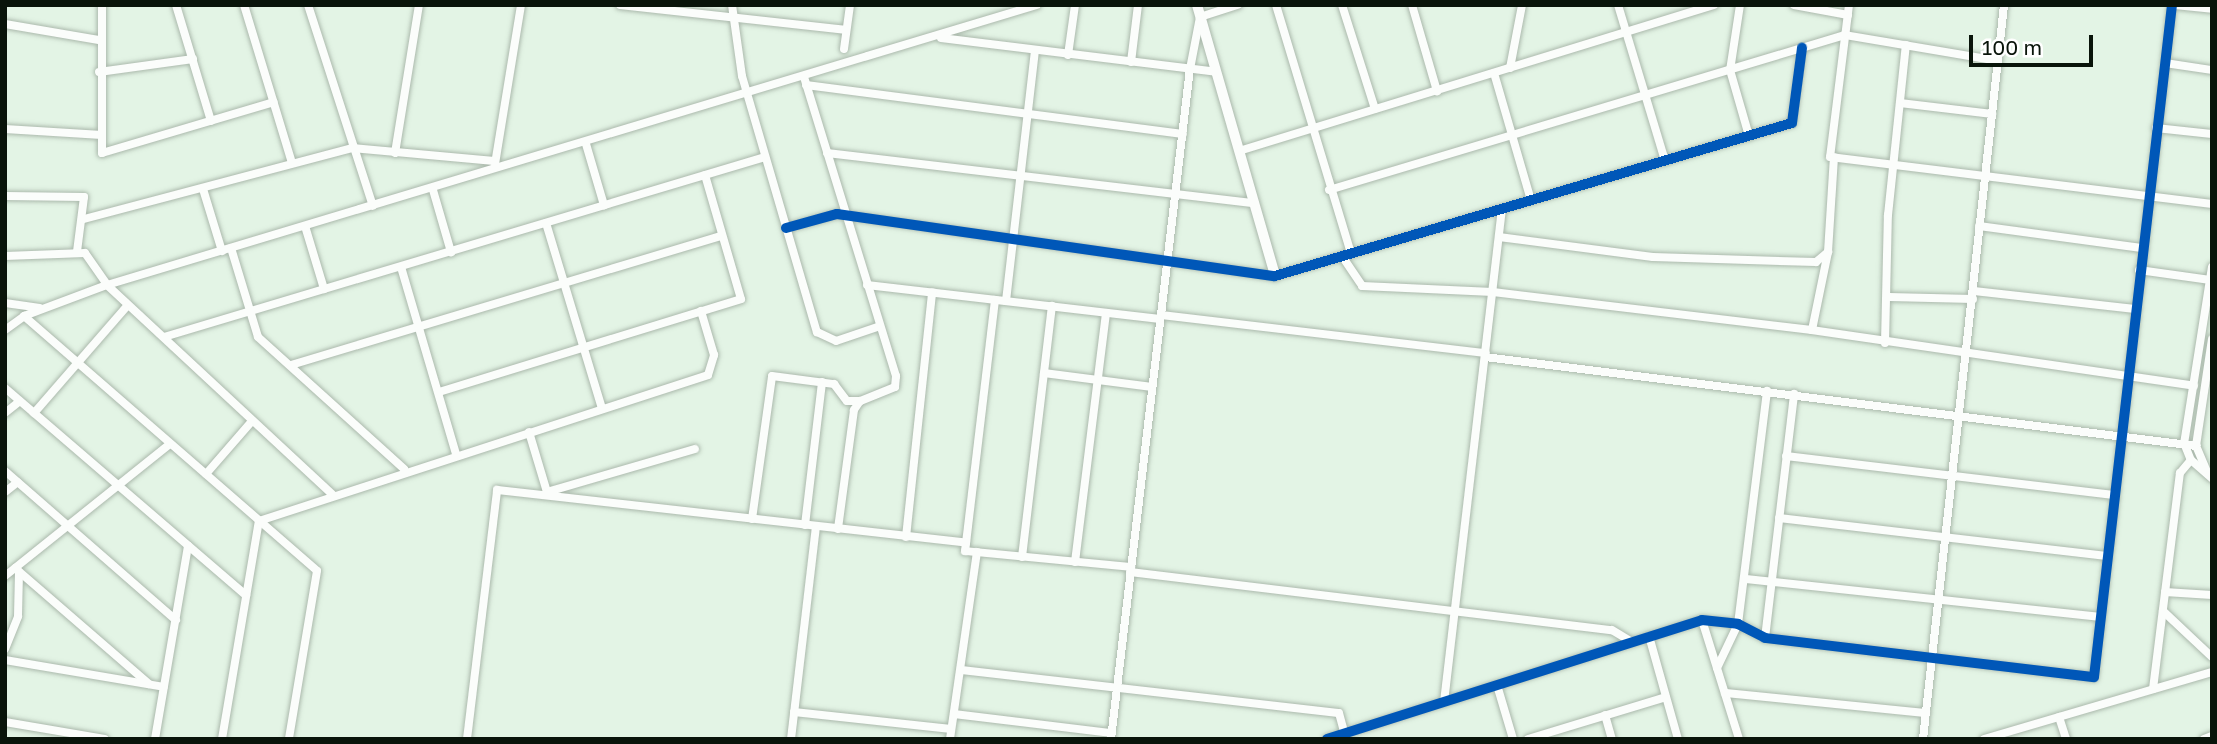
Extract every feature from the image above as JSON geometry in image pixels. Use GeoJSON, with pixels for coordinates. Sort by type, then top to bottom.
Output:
{"type":"FeatureCollection","features":[{"type":"Feature","properties":{"kind":"street"},"geometry":{"type":"LineString","coordinates":[[102,5],[99,40],[102,153],[274,102]]}},
{"type":"Feature","properties":{"kind":"street"},"geometry":{"type":"LineString","coordinates":[[176,5],[211,121]]}},
{"type":"Feature","properties":{"kind":"street"},"geometry":{"type":"LineString","coordinates":[[244,5],[292,163]]}},
{"type":"Feature","properties":{"kind":"street"},"geometry":{"type":"LineString","coordinates":[[308,5],[352,148],[373,206]]}},
{"type":"Feature","properties":{"kind":"street"},"geometry":{"type":"LineString","coordinates":[[395,153],[419,5]]}},
{"type":"Feature","properties":{"kind":"street"},"geometry":{"type":"LineString","coordinates":[[498,172],[494,161],[521,5]]}},
{"type":"Feature","properties":{"kind":"street"},"geometry":{"type":"LineString","coordinates":[[620,5],[845,30]]}},
{"type":"Feature","properties":{"kind":"street"},"geometry":{"type":"LineString","coordinates":[[732,5],[730,18],[746,92],[817,332],[836,341],[880,326]]}},
{"type":"Feature","properties":{"kind":"street"},"geometry":{"type":"LineString","coordinates":[[844,49],[850,5]]}},
{"type":"Feature","properties":{"kind":"street"},"geometry":{"type":"LineString","coordinates":[[5,330],[24,316],[107,285],[498,172],[746,92],[805,81],[1037,5]]}},
{"type":"Feature","properties":{"kind":"street"},"geometry":{"type":"LineString","coordinates":[[1068,55],[1075,5]]}},
{"type":"Feature","properties":{"kind":"street"},"geometry":{"type":"LineString","coordinates":[[1131,62],[1138,5]]}},
{"type":"Feature","properties":{"kind":"street"},"geometry":{"type":"LineString","coordinates":[[1197,5],[1275,276]]}},
{"type":"Feature","properties":{"kind":"street"},"geometry":{"type":"LineString","coordinates":[[1200,17],[1238,5]]}},
{"type":"Feature","properties":{"kind":"street"},"geometry":{"type":"LineString","coordinates":[[1276,5],[1346,255],[1362,286],[1493,292],[1812,330],[1885,343],[1966,352],[2193,386]]}},
{"type":"Feature","properties":{"kind":"street"},"geometry":{"type":"LineString","coordinates":[[1342,5],[1375,109]]}},
{"type":"Feature","properties":{"kind":"street"},"geometry":{"type":"LineString","coordinates":[[1412,5],[1437,90]]}},
{"type":"Feature","properties":{"kind":"street"},"geometry":{"type":"LineString","coordinates":[[1510,68],[1522,5]]}},
{"type":"Feature","properties":{"kind":"street"},"geometry":{"type":"LineString","coordinates":[[1618,5],[1665,161]]}},
{"type":"Feature","properties":{"kind":"street"},"geometry":{"type":"LineString","coordinates":[[1239,150],[1714,5]]}},
{"type":"Feature","properties":{"kind":"street"},"geometry":{"type":"LineString","coordinates":[[1740,5],[1730,70],[1749,136]]}},
{"type":"Feature","properties":{"kind":"street"},"geometry":{"type":"LineString","coordinates":[[1923,739],[2004,5]]}},
{"type":"Feature","properties":{"kind":"street"},"geometry":{"type":"LineString","coordinates":[[1327,739],[1345,736],[1702,620],[1738,624],[1765,638],[2094,677],[2139,270],[2173,5],[2212,9]]}},
{"type":"Feature","properties":{"kind":"street"},"geometry":{"type":"LineString","coordinates":[[1798,6],[1848,10],[1828,252],[1812,330]]}},
{"type":"Feature","properties":{"kind":"street"},"geometry":{"type":"LineString","coordinates":[[954,714],[1111,736],[1190,69],[1200,17]]}},
{"type":"Feature","properties":{"kind":"street"},"geometry":{"type":"LineString","coordinates":[[5,24],[99,40]]}},
{"type":"Feature","properties":{"kind":"street"},"geometry":{"type":"LineString","coordinates":[[1329,190],[1845,35],[1998,61]]}},
{"type":"Feature","properties":{"kind":"street"},"geometry":{"type":"LineString","coordinates":[[938,37],[1035,52],[1216,72]]}},
{"type":"Feature","properties":{"kind":"street"},"geometry":{"type":"LineString","coordinates":[[1885,343],[1894,165],[1906,46]]}},
{"type":"Feature","properties":{"kind":"street"},"geometry":{"type":"LineString","coordinates":[[786,228],[844,215],[1167,263],[1275,276],[1792,123],[1802,48]]}},
{"type":"Feature","properties":{"kind":"street"},"geometry":{"type":"LineString","coordinates":[[1006,301],[1035,52]]}},
{"type":"Feature","properties":{"kind":"street"},"geometry":{"type":"LineString","coordinates":[[99,72],[192,59]]}},
{"type":"Feature","properties":{"kind":"street"},"geometry":{"type":"LineString","coordinates":[[2165,63],[2212,70]]}},
{"type":"Feature","properties":{"kind":"street"},"geometry":{"type":"LineString","coordinates":[[1494,74],[1531,200]]}},
{"type":"Feature","properties":{"kind":"street"},"geometry":{"type":"LineString","coordinates":[[805,81],[1182,134]]}},
{"type":"Feature","properties":{"kind":"street"},"geometry":{"type":"LineString","coordinates":[[752,519],[772,376],[834,384],[847,401],[860,401],[895,387],[880,326],[805,81]]}},
{"type":"Feature","properties":{"kind":"street"},"geometry":{"type":"LineString","coordinates":[[1900,103],[1992,114]]}},
{"type":"Feature","properties":{"kind":"street"},"geometry":{"type":"LineString","coordinates":[[2156,128],[2212,134]]}},
{"type":"Feature","properties":{"kind":"street"},"geometry":{"type":"LineString","coordinates":[[5,129],[102,135]]}},
{"type":"Feature","properties":{"kind":"street"},"geometry":{"type":"LineString","coordinates":[[586,144],[604,205]]}},
{"type":"Feature","properties":{"kind":"street"},"geometry":{"type":"LineString","coordinates":[[84,219],[352,148],[494,161]]}},
{"type":"Feature","properties":{"kind":"street"},"geometry":{"type":"LineString","coordinates":[[827,153],[1254,203]]}},
{"type":"Feature","properties":{"kind":"street"},"geometry":{"type":"LineString","coordinates":[[164,337],[765,157]]}},
{"type":"Feature","properties":{"kind":"street"},"geometry":{"type":"LineString","coordinates":[[1834,157],[2212,204]]}},
{"type":"Feature","properties":{"kind":"street"},"geometry":{"type":"LineString","coordinates":[[439,392],[741,299],[705,175]]}},
{"type":"Feature","properties":{"kind":"street"},"geometry":{"type":"LineString","coordinates":[[203,189],[258,337],[404,469]]}},
{"type":"Feature","properties":{"kind":"street"},"geometry":{"type":"LineString","coordinates":[[433,190],[451,252]]}},
{"type":"Feature","properties":{"kind":"street"},"geometry":{"type":"LineString","coordinates":[[5,196],[80,196],[84,219],[77,253]]}},
{"type":"Feature","properties":{"kind":"street"},"geometry":{"type":"LineString","coordinates":[[1444,702],[1502,209]]}},
{"type":"Feature","properties":{"kind":"street"},"geometry":{"type":"LineString","coordinates":[[546,223],[602,409]]}},
{"type":"Feature","properties":{"kind":"street"},"geometry":{"type":"LineString","coordinates":[[304,226],[324,289]]}},
{"type":"Feature","properties":{"kind":"street"},"geometry":{"type":"LineString","coordinates":[[1979,226],[2142,248]]}},
{"type":"Feature","properties":{"kind":"street"},"geometry":{"type":"LineString","coordinates":[[291,365],[722,236]]}},
{"type":"Feature","properties":{"kind":"street"},"geometry":{"type":"LineString","coordinates":[[1499,237],[1653,257],[1816,262],[1828,252]]}},
{"type":"Feature","properties":{"kind":"street"},"geometry":{"type":"LineString","coordinates":[[5,256],[85,253],[107,285],[332,494]]}},
{"type":"Feature","properties":{"kind":"street"},"geometry":{"type":"LineString","coordinates":[[401,267],[416,328],[439,392],[456,454]]}},
{"type":"Feature","properties":{"kind":"street"},"geometry":{"type":"LineString","coordinates":[[2211,477],[2191,460],[2184,443],[2212,267]]}},
{"type":"Feature","properties":{"kind":"street"},"geometry":{"type":"LineString","coordinates":[[2139,270],[2210,280]]}},
{"type":"Feature","properties":{"kind":"street"},"geometry":{"type":"LineString","coordinates":[[867,285],[1485,355],[2196,446]]}},
{"type":"Feature","properties":{"kind":"street"},"geometry":{"type":"LineString","coordinates":[[906,537],[932,292]]}},
{"type":"Feature","properties":{"kind":"street"},"geometry":{"type":"LineString","coordinates":[[1889,297],[1973,295],[2135,310]]}},
{"type":"Feature","properties":{"kind":"street"},"geometry":{"type":"LineString","coordinates":[[995,300],[965,551],[1075,562],[1612,630],[1632,642]]}},
{"type":"Feature","properties":{"kind":"street"},"geometry":{"type":"LineString","coordinates":[[5,303],[45,308]]}},
{"type":"Feature","properties":{"kind":"street"},"geometry":{"type":"LineString","coordinates":[[34,413],[128,305]]}},
{"type":"Feature","properties":{"kind":"street"},"geometry":{"type":"LineString","coordinates":[[1023,557],[1052,306]]}},
{"type":"Feature","properties":{"kind":"street"},"geometry":{"type":"LineString","coordinates":[[259,521],[404,469],[708,375],[714,355],[701,312]]}},
{"type":"Feature","properties":{"kind":"street"},"geometry":{"type":"LineString","coordinates":[[1075,562],[1106,313]]}},
{"type":"Feature","properties":{"kind":"street"},"geometry":{"type":"LineString","coordinates":[[24,316],[317,571],[289,739]]}},
{"type":"Feature","properties":{"kind":"street"},"geometry":{"type":"LineString","coordinates":[[2202,336],[2212,338],[2196,446],[2211,477]]}},
{"type":"Feature","properties":{"kind":"street"},"geometry":{"type":"LineString","coordinates":[[1044,373],[1152,387]]}},
{"type":"Feature","properties":{"kind":"street"},"geometry":{"type":"LineString","coordinates":[[806,525],[821,382]]}},
{"type":"Feature","properties":{"kind":"street"},"geometry":{"type":"LineString","coordinates":[[5,388],[246,595]]}},
{"type":"Feature","properties":{"kind":"street"},"geometry":{"type":"LineString","coordinates":[[1717,668],[1738,624],[1746,579],[1767,391]]}},
{"type":"Feature","properties":{"kind":"street"},"geometry":{"type":"LineString","coordinates":[[1765,638],[1794,394]]}},
{"type":"Feature","properties":{"kind":"street"},"geometry":{"type":"LineString","coordinates":[[5,413],[20,401]]}},
{"type":"Feature","properties":{"kind":"street"},"geometry":{"type":"LineString","coordinates":[[838,529],[854,410],[860,401]]}},
{"type":"Feature","properties":{"kind":"street"},"geometry":{"type":"LineString","coordinates":[[206,474],[252,421]]}},
{"type":"Feature","properties":{"kind":"street"},"geometry":{"type":"LineString","coordinates":[[529,432],[547,492],[695,449]]}},
{"type":"Feature","properties":{"kind":"street"},"geometry":{"type":"LineString","coordinates":[[5,576],[17,570],[170,444]]}},
{"type":"Feature","properties":{"kind":"street"},"geometry":{"type":"LineString","coordinates":[[1786,456],[2114,495]]}},
{"type":"Feature","properties":{"kind":"street"},"geometry":{"type":"LineString","coordinates":[[2153,689],[2180,473],[2191,460]]}},
{"type":"Feature","properties":{"kind":"street"},"geometry":{"type":"LineString","coordinates":[[5,471],[176,620]]}},
{"type":"Feature","properties":{"kind":"street"},"geometry":{"type":"LineString","coordinates":[[5,492],[18,482]]}},
{"type":"Feature","properties":{"kind":"street"},"geometry":{"type":"LineString","coordinates":[[467,739],[497,490],[966,543]]}},
{"type":"Feature","properties":{"kind":"street"},"geometry":{"type":"LineString","coordinates":[[1779,518],[2107,556]]}},
{"type":"Feature","properties":{"kind":"street"},"geometry":{"type":"LineString","coordinates":[[222,739],[259,521]]}},
{"type":"Feature","properties":{"kind":"street"},"geometry":{"type":"LineString","coordinates":[[791,739],[816,526]]}},
{"type":"Feature","properties":{"kind":"street"},"geometry":{"type":"LineString","coordinates":[[155,739],[188,546]]}},
{"type":"Feature","properties":{"kind":"street"},"geometry":{"type":"LineString","coordinates":[[794,712],[951,734],[976,552]]}},
{"type":"Feature","properties":{"kind":"street"},"geometry":{"type":"LineString","coordinates":[[5,649],[18,616],[17,570]]}},
{"type":"Feature","properties":{"kind":"street"},"geometry":{"type":"LineString","coordinates":[[17,570],[149,684]]}},
{"type":"Feature","properties":{"kind":"street"},"geometry":{"type":"LineString","coordinates":[[1746,579],[2101,617]]}},
{"type":"Feature","properties":{"kind":"street"},"geometry":{"type":"LineString","coordinates":[[2165,592],[2212,595]]}},
{"type":"Feature","properties":{"kind":"street"},"geometry":{"type":"LineString","coordinates":[[2163,611],[2212,657]]}},
{"type":"Feature","properties":{"kind":"street"},"geometry":{"type":"LineString","coordinates":[[1702,620],[1740,739]]}},
{"type":"Feature","properties":{"kind":"street"},"geometry":{"type":"LineString","coordinates":[[1649,636],[1678,739]]}},
{"type":"Feature","properties":{"kind":"street"},"geometry":{"type":"LineString","coordinates":[[5,660],[164,687]]}},
{"type":"Feature","properties":{"kind":"street"},"geometry":{"type":"LineString","coordinates":[[961,670],[1339,713],[1345,736]]}},
{"type":"Feature","properties":{"kind":"street"},"geometry":{"type":"LineString","coordinates":[[1984,739],[2212,672]]}},
{"type":"Feature","properties":{"kind":"street"},"geometry":{"type":"LineString","coordinates":[[1497,685],[1513,739]]}},
{"type":"Feature","properties":{"kind":"street"},"geometry":{"type":"LineString","coordinates":[[1725,693],[1926,713]]}},
{"type":"Feature","properties":{"kind":"street"},"geometry":{"type":"LineString","coordinates":[[1528,739],[1666,697]]}},
{"type":"Feature","properties":{"kind":"street"},"geometry":{"type":"LineString","coordinates":[[1605,715],[1612,739]]}},
{"type":"Feature","properties":{"kind":"street"},"geometry":{"type":"LineString","coordinates":[[2059,717],[2066,739]]}},
{"type":"Feature","properties":{"kind":"street"},"geometry":{"type":"LineString","coordinates":[[5,722],[105,739]]}},
{"type":"Feature","properties":{"kind":"street"},"geometry":{"type":"LineString","coordinates":[[2204,739],[2212,736]]}},
{"type":"Feature","properties":{"kind":"cycle path"},"geometry":{"type":"LineString","coordinates":[[1327,739],[1702,620],[1738,624],[1765,638],[2094,677],[2172,5]]}},
{"type":"Feature","properties":{"kind":"cycle path"},"geometry":{"type":"LineString","coordinates":[[786,228],[837,214],[1275,276],[1792,123],[1802,48]]}}]}
